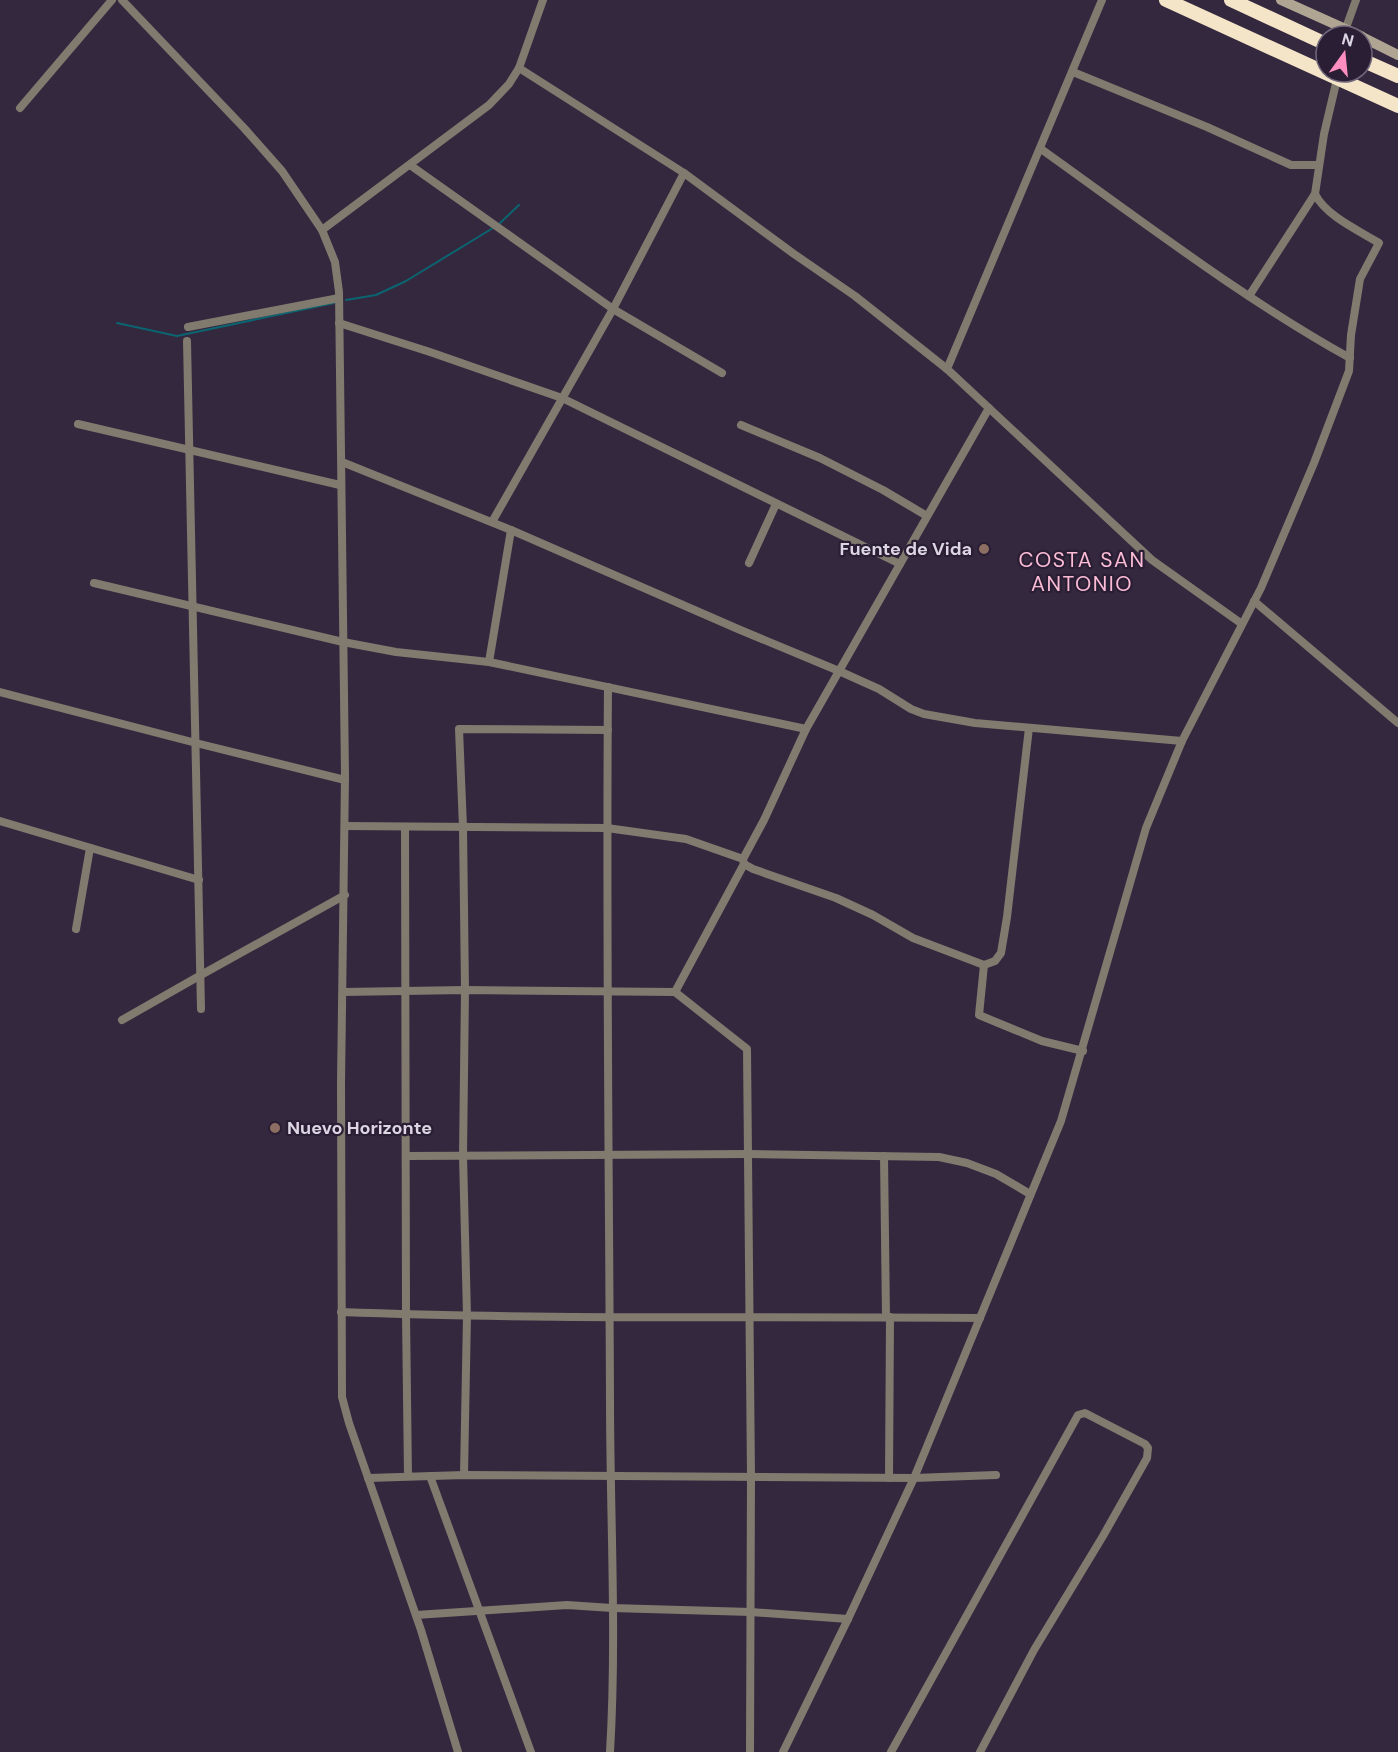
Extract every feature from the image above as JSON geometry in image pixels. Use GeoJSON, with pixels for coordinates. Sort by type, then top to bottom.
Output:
{"type":"FeatureCollection","features":[{"type":"Feature","properties":{"kind":"highway"},"geometry":{"type":"LineString","coordinates":[[1166,0],[1314,68]]}},
{"type":"Feature","properties":{"kind":"highway"},"geometry":{"type":"LineString","coordinates":[[1231,0],[1314,38]]}},
{"type":"Feature","properties":{"kind":"highway"},"geometry":{"type":"LineString","coordinates":[[1374,65],[1398,76]]}},
{"type":"Feature","properties":{"kind":"highway"},"geometry":{"type":"LineString","coordinates":[[1348,84],[1398,106]]}},
{"type":"Feature","properties":{"kind":"street"},"geometry":{"type":"LineString","coordinates":[[20,108],[111,0]]}},
{"type":"Feature","properties":{"kind":"street"},"geometry":{"type":"LineString","coordinates":[[122,0],[282,171],[322,230],[335,262],[339,298],[345,780],[342,1397],[416,1615],[458,1752]]}},
{"type":"Feature","properties":{"kind":"street"},"geometry":{"type":"LineString","coordinates":[[322,230],[489,105],[509,84],[519,68],[543,0]]}},
{"type":"Feature","properties":{"kind":"street"},"geometry":{"type":"LineString","coordinates":[[947,369],[1102,0]]}},
{"type":"Feature","properties":{"kind":"street"},"geometry":{"type":"LineString","coordinates":[[1281,0],[1329,24]]}},
{"type":"Feature","properties":{"kind":"street"},"geometry":{"type":"LineString","coordinates":[[1348,24],[1356,0]]}},
{"type":"Feature","properties":{"kind":"street"},"geometry":{"type":"LineString","coordinates":[[1374,43],[1398,55]]}},
{"type":"Feature","properties":{"kind":"street"},"geometry":{"type":"LineString","coordinates":[[519,68],[684,173],[855,296],[947,369],[1152,560],[1242,624]]}},
{"type":"Feature","properties":{"kind":"street"},"geometry":{"type":"LineString","coordinates":[[1073,72],[1292,165],[1319,165]]}},
{"type":"Feature","properties":{"kind":"street"},"geometry":{"type":"LineString","coordinates":[[1249,296],[1315,194],[1324,134],[1336,84]]}},
{"type":"Feature","properties":{"kind":"street"},"geometry":{"type":"LineString","coordinates":[[1041,149],[1249,296],[1350,358]]}},
{"type":"Feature","properties":{"kind":"street"},"geometry":{"type":"LineString","coordinates":[[410,165],[612,309],[722,373]]}},
{"type":"Feature","properties":{"kind":"street"},"geometry":{"type":"LineString","coordinates":[[492,522],[612,309],[684,173]]}},
{"type":"Feature","properties":{"kind":"street"},"geometry":{"type":"LineString","coordinates":[[783,1752],[914,1478],[1061,1121],[1146,828],[1182,741],[1254,601],[1314,463],[1349,371],[1351,335],[1360,279],[1379,243],[1330,212],[1320,204],[1315,194]]}},
{"type":"Feature","properties":{"kind":"street"},"geometry":{"type":"LineString","coordinates":[[188,327],[339,298]]}},
{"type":"Feature","properties":{"kind":"street"},"geometry":{"type":"LineString","coordinates":[[339,323],[562,398],[900,564]]}},
{"type":"Feature","properties":{"kind":"street"},"geometry":{"type":"LineString","coordinates":[[187,341],[201,1009]]}},
{"type":"Feature","properties":{"kind":"street"},"geometry":{"type":"LineString","coordinates":[[675,992],[744,861],[806,729],[989,408]]}},
{"type":"Feature","properties":{"kind":"street"},"geometry":{"type":"LineString","coordinates":[[78,424],[340,484]]}},
{"type":"Feature","properties":{"kind":"street"},"geometry":{"type":"LineString","coordinates":[[741,425],[820,458],[883,490],[927,516]]}},
{"type":"Feature","properties":{"kind":"street"},"geometry":{"type":"LineString","coordinates":[[342,462],[492,522],[839,671],[879,689],[910,709],[924,714],[975,723],[1182,741]]}},
{"type":"Feature","properties":{"kind":"street"},"geometry":{"type":"LineString","coordinates":[[749,563],[776,504]]}},
{"type":"Feature","properties":{"kind":"street"},"geometry":{"type":"LineString","coordinates":[[489,662],[511,530]]}},
{"type":"Feature","properties":{"kind":"street"},"geometry":{"type":"LineString","coordinates":[[94,583],[343,642],[396,652],[489,662],[806,729]]}},
{"type":"Feature","properties":{"kind":"street"},"geometry":{"type":"LineString","coordinates":[[1254,601],[1398,723]]}},
{"type":"Feature","properties":{"kind":"street"},"geometry":{"type":"LineString","coordinates":[[608,687],[610,1476],[614,1623],[610,1752]]}},
{"type":"Feature","properties":{"kind":"street"},"geometry":{"type":"LineString","coordinates":[[0,692],[345,780]]}},
{"type":"Feature","properties":{"kind":"street"},"geometry":{"type":"LineString","coordinates":[[345,826],[607,828],[686,839],[744,861],[753,869],[836,898],[873,915],[913,938],[984,965],[995,962],[1001,953],[1029,728]]}},
{"type":"Feature","properties":{"kind":"street"},"geometry":{"type":"LineString","coordinates":[[464,1475],[467,1315],[463,1156],[465,990],[459,729],[608,730]]}},
{"type":"Feature","properties":{"kind":"street"},"geometry":{"type":"LineString","coordinates":[[0,821],[199,880]]}},
{"type":"Feature","properties":{"kind":"street"},"geometry":{"type":"LineString","coordinates":[[405,827],[408,1476]]}},
{"type":"Feature","properties":{"kind":"street"},"geometry":{"type":"LineString","coordinates":[[76,929],[90,848]]}},
{"type":"Feature","properties":{"kind":"street"},"geometry":{"type":"LineString","coordinates":[[122,1020],[345,895]]}},
{"type":"Feature","properties":{"kind":"street"},"geometry":{"type":"LineString","coordinates":[[984,965],[979,1015],[1042,1041],[1083,1051]]}},
{"type":"Feature","properties":{"kind":"street"},"geometry":{"type":"LineString","coordinates":[[343,992],[405,990],[675,992],[747,1049],[751,1477],[750,1752]]}},
{"type":"Feature","properties":{"kind":"street"},"geometry":{"type":"LineString","coordinates":[[406,1156],[748,1154],[939,1156],[967,1162],[996,1174],[1030,1194]]}},
{"type":"Feature","properties":{"kind":"street"},"geometry":{"type":"LineString","coordinates":[[884,1156],[889,1478]]}},
{"type":"Feature","properties":{"kind":"street"},"geometry":{"type":"LineString","coordinates":[[341,1312],[609,1317],[980,1317]]}},
{"type":"Feature","properties":{"kind":"street"},"geometry":{"type":"LineString","coordinates":[[891,1752],[1078,1415],[1085,1413],[1145,1444],[1148,1448],[1147,1458],[1034,1650],[980,1752]]}},
{"type":"Feature","properties":{"kind":"street"},"geometry":{"type":"LineString","coordinates":[[368,1478],[464,1475],[914,1478],[996,1475]]}},
{"type":"Feature","properties":{"kind":"street"},"geometry":{"type":"LineString","coordinates":[[430,1476],[531,1752]]}},
{"type":"Feature","properties":{"kind":"street"},"geometry":{"type":"LineString","coordinates":[[416,1615],[567,1605],[848,1618]]}},
{"type":"Feature","properties":{"kind":"waterway"},"geometry":{"type":"LineString","coordinates":[[500,223],[519,205]]}},
{"type":"Feature","properties":{"kind":"waterway"},"geometry":{"type":"LineString","coordinates":[[346,300],[376,295],[406,281],[493,228]]}},
{"type":"Feature","properties":{"kind":"waterway"},"geometry":{"type":"LineString","coordinates":[[117,323],[177,336],[334,303]]}},
{"type":"Feature","properties":{"kind":"place","name":"Fuente de Vida"},"geometry":{"type":"Point","coordinates":[984,549]}},
{"type":"Feature","properties":{"kind":"place","name":"Nuevo Horizonte"},"geometry":{"type":"Point","coordinates":[275,1128]}},
{"type":"Feature","properties":{"kind":"district","name":"COSTA SAN ANTONIO"},"geometry":{"type":"Point","coordinates":[1082,572]}}]}
